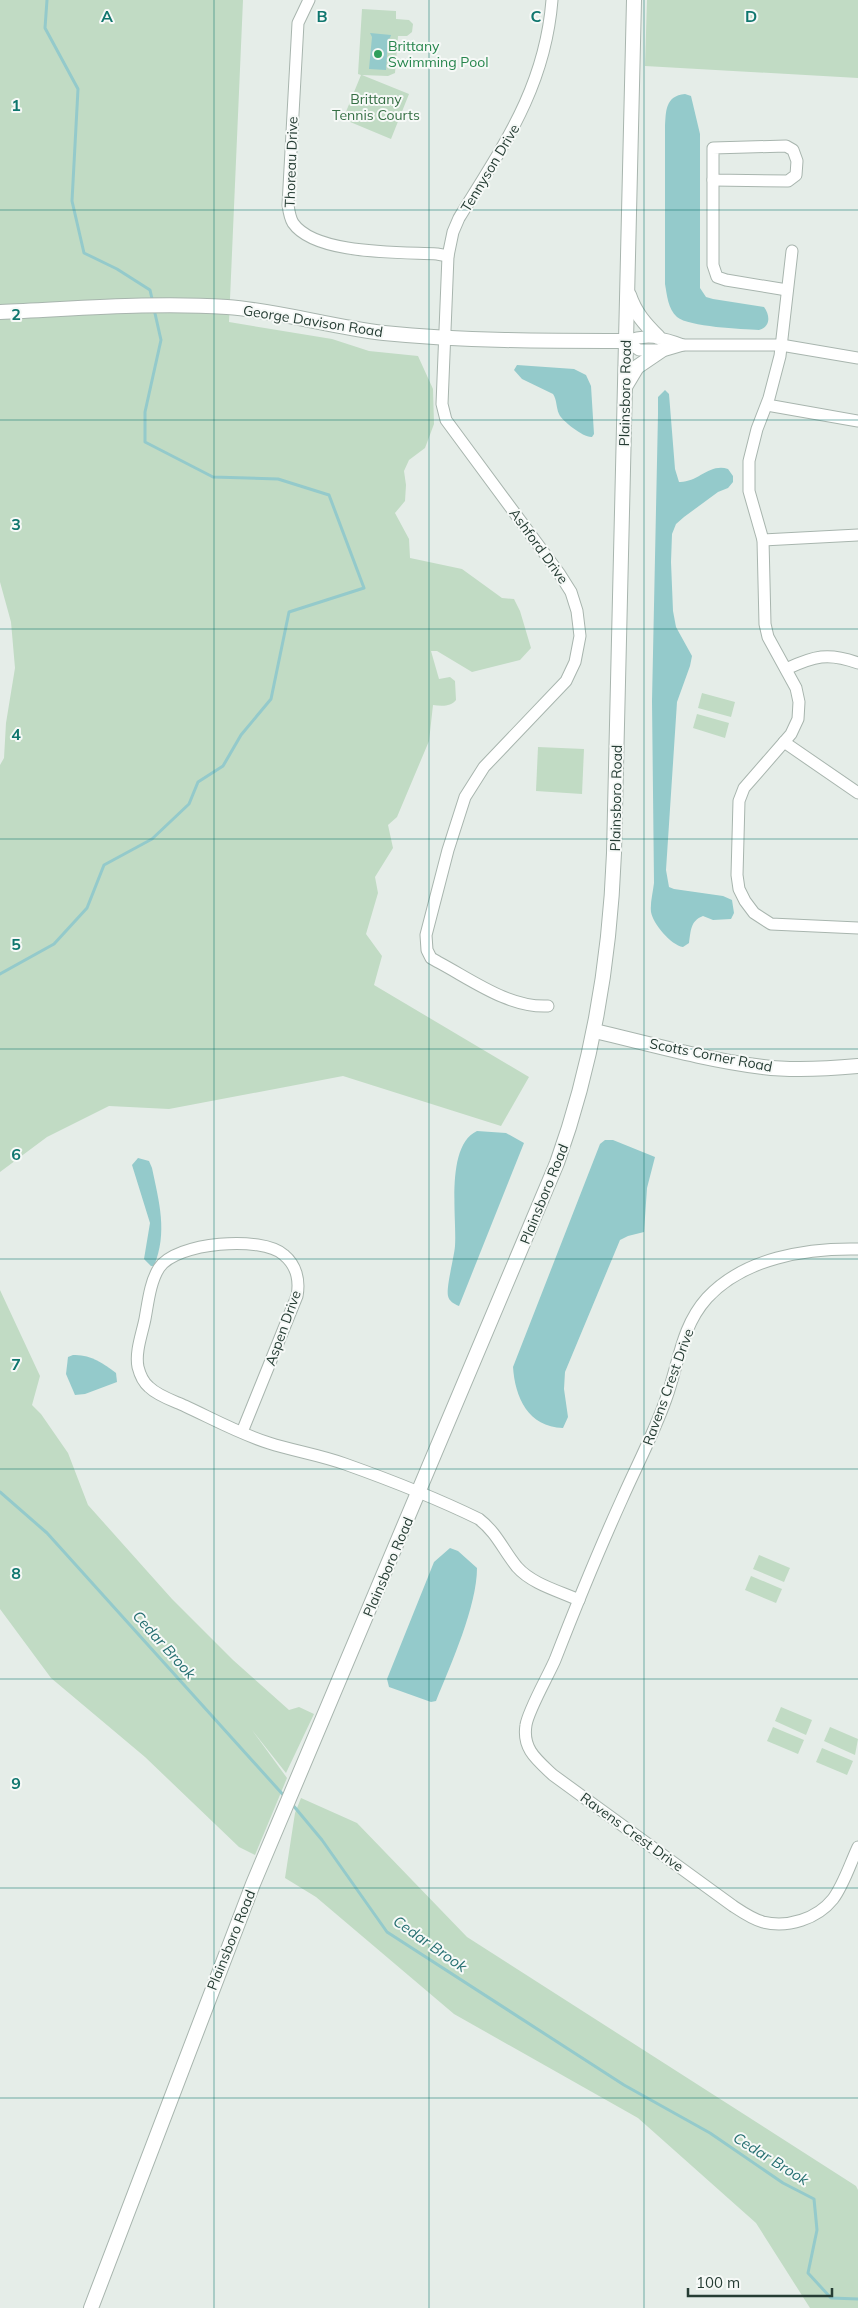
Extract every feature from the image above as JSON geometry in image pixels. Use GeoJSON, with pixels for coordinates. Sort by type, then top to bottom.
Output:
{"type":"FeatureCollection","features":[{"type":"Feature","properties":{"kind":"street","name":"Thoreau Drive"},"geometry":{"type":"LineString","coordinates":[[309,0],[298,23],[288,205],[294,224],[308,236],[336,247],[448,256]]}},
{"type":"Feature","properties":{"kind":"street","name":"Tennyson Drive"},"geometry":{"type":"LineString","coordinates":[[444,338],[448,256],[453,232],[459,218],[512,133],[528,100],[543,56],[552,0]]}},
{"type":"Feature","properties":{"kind":"street","name":"Plainsboro Road"},"geometry":{"type":"LineString","coordinates":[[91,2308],[222,1962],[557,1163],[572,1122],[595,1031],[610,936],[613,896],[634,0]]}},
{"type":"Feature","properties":{"kind":"street"},"geometry":{"type":"LineString","coordinates":[[713,180],[788,181],[796,175],[797,161],[793,150],[786,146],[713,148],[713,180],[713,265],[717,277],[787,290]]}},
{"type":"Feature","properties":{"kind":"street"},"geometry":{"type":"LineString","coordinates":[[792,251],[781,345],[767,405],[757,429],[749,461],[749,491],[763,540],[765,624],[768,637],[796,688],[799,702],[798,719],[791,734],[744,788],[739,801],[737,875],[739,889],[745,901],[754,913],[771,924],[858,928]]}},
{"type":"Feature","properties":{"kind":"street"},"geometry":{"type":"LineString","coordinates":[[628,291],[633,308],[660,344]]}},
{"type":"Feature","properties":{"kind":"street","name":"George Davison Road"},"geometry":{"type":"LineString","coordinates":[[0,312],[167,306],[245,309],[354,329],[444,338],[626,341]]}},
{"type":"Feature","properties":{"kind":"street","name":"Ashford Drive"},"geometry":{"type":"LineString","coordinates":[[444,338],[442,404],[446,420],[559,572],[571,592],[577,611],[580,636],[575,662],[566,681],[474,781],[466,797],[448,850],[426,935],[427,950],[431,958],[517,1003],[532,1007],[548,1006]]}},
{"type":"Feature","properties":{"kind":"street"},"geometry":{"type":"LineString","coordinates":[[626,341],[639,350],[660,344],[781,345],[858,358]]}},
{"type":"Feature","properties":{"kind":"street"},"geometry":{"type":"LineString","coordinates":[[625,388],[637,366],[660,344]]}},
{"type":"Feature","properties":{"kind":"street"},"geometry":{"type":"LineString","coordinates":[[767,405],[858,421]]}},
{"type":"Feature","properties":{"kind":"street"},"geometry":{"type":"LineString","coordinates":[[763,540],[858,535]]}},
{"type":"Feature","properties":{"kind":"street"},"geometry":{"type":"LineString","coordinates":[[786,669],[809,658],[826,655],[858,662]]}},
{"type":"Feature","properties":{"kind":"street"},"geometry":{"type":"LineString","coordinates":[[784,742],[858,793]]}},
{"type":"Feature","properties":{"kind":"street","name":"Scotts Corner Road"},"geometry":{"type":"LineString","coordinates":[[595,1031],[727,1061],[763,1067],[830,1069],[858,1066]]}},
{"type":"Feature","properties":{"kind":"street","name":"Aspen Drive"},"geometry":{"type":"LineString","coordinates":[[242,1432],[298,1296],[299,1279],[283,1254],[258,1245],[225,1244],[197,1247],[182,1251],[160,1267],[153,1283],[137,1354],[138,1367],[142,1379],[150,1388],[242,1432],[288,1449],[343,1463],[418,1493]]}},
{"type":"Feature","properties":{"kind":"street","name":"Ravens Crest Drive"},"geometry":{"type":"LineString","coordinates":[[858,1249],[801,1253],[764,1263],[727,1281],[708,1298],[693,1317],[681,1342],[667,1397],[652,1436],[623,1497],[526,1724],[526,1744],[531,1754],[553,1775],[733,1906],[763,1922],[782,1923],[800,1921],[822,1909],[833,1899],[858,1847]]}},
{"type":"Feature","properties":{"kind":"street"},"geometry":{"type":"LineString","coordinates":[[418,1493],[479,1519],[492,1529],[517,1567],[529,1578],[579,1600]]}},
{"type":"Feature","properties":{"kind":"green space"},"geometry":{"type":"Polygon","coordinates":[[[0,0],[243,0],[229,322],[332,339],[369,351],[418,356],[433,389],[434,424],[425,448],[409,460],[404,471],[406,485],[405,501],[395,513],[409,539],[410,558],[462,569],[502,598],[514,599],[520,611],[531,648],[520,660],[472,672],[437,651],[431,651],[439,679],[450,677],[455,681],[456,700],[449,705],[433,705],[429,741],[397,817],[388,825],[393,848],[375,877],[378,893],[366,934],[382,956],[374,985],[529,1077],[501,1126],[343,1076],[169,1109],[109,1106],[47,1137],[0,1172],[0,765],[4,758],[6,723],[15,668],[11,622],[0,582],[0,0]]]}},
{"type":"Feature","properties":{"kind":"green space"},"geometry":{"type":"Polygon","coordinates":[[[647,0],[858,0],[858,78],[645,66],[647,0]]]}},
{"type":"Feature","properties":{"kind":"green space","name":"Brittany Tennis Courts"},"geometry":{"type":"Polygon","coordinates":[[[362,9],[396,11],[396,19],[409,20],[413,24],[412,32],[407,36],[398,36],[395,73],[388,76],[362,75],[409,94],[391,139],[343,119],[361,75],[358,74],[362,9]]]}},
{"type":"Feature","properties":{"kind":"green space"},"geometry":{"type":"Polygon","coordinates":[[[702,693],[735,702],[731,717],[698,708],[702,693]]]}},
{"type":"Feature","properties":{"kind":"green space"},"geometry":{"type":"Polygon","coordinates":[[[697,714],[729,723],[725,738],[693,728],[697,714]]]}},
{"type":"Feature","properties":{"kind":"green space"},"geometry":{"type":"Polygon","coordinates":[[[538,747],[584,749],[582,794],[536,791],[538,747]]]}},
{"type":"Feature","properties":{"kind":"green space"},"geometry":{"type":"Polygon","coordinates":[[[0,1290],[40,1376],[32,1405],[41,1414],[68,1453],[88,1505],[172,1599],[233,1660],[289,1710],[299,1707],[314,1714],[286,1773],[252,1730],[287,1778],[255,1855],[239,1847],[145,1757],[51,1678],[0,1609],[0,1290]]]}},
{"type":"Feature","properties":{"kind":"green space"},"geometry":{"type":"Polygon","coordinates":[[[759,1555],[790,1568],[784,1582],[753,1569],[759,1555]]]}},
{"type":"Feature","properties":{"kind":"green space"},"geometry":{"type":"Polygon","coordinates":[[[751,1576],[782,1589],[776,1603],[745,1590],[751,1576]]]}},
{"type":"Feature","properties":{"kind":"green space"},"geometry":{"type":"Polygon","coordinates":[[[781,1707],[812,1720],[806,1735],[775,1721],[781,1707]]]}},
{"type":"Feature","properties":{"kind":"green space"},"geometry":{"type":"Polygon","coordinates":[[[773,1727],[804,1740],[798,1754],[767,1741],[773,1727]]]}},
{"type":"Feature","properties":{"kind":"green space"},"geometry":{"type":"Polygon","coordinates":[[[830,1727],[858,1739],[855,1755],[824,1741],[830,1727]]]}},
{"type":"Feature","properties":{"kind":"green space"},"geometry":{"type":"Polygon","coordinates":[[[822,1748],[853,1761],[847,1775],[816,1762],[822,1748]]]}},
{"type":"Feature","properties":{"kind":"green space"},"geometry":{"type":"Polygon","coordinates":[[[301,1798],[357,1823],[467,1937],[856,2186],[858,2190],[858,2308],[810,2308],[756,2223],[638,2118],[454,2014],[316,1897],[285,1878],[295,1813],[301,1798]]]}},
{"type":"Feature","properties":{"kind":"water"},"geometry":{"type":"Polygon","coordinates":[[[370,33],[391,35],[388,39],[386,70],[369,69],[372,37],[370,33]]]}},
{"type":"Feature","properties":{"kind":"water"},"geometry":{"type":"Polygon","coordinates":[[[685,94],[691,96],[700,134],[700,288],[706,297],[764,307],[768,320],[766,326],[759,330],[692,323],[677,317],[668,302],[665,284],[665,128],[670,101],[678,95],[685,94]]]}},
{"type":"Feature","properties":{"kind":"water"},"geometry":{"type":"Polygon","coordinates":[[[517,365],[574,369],[586,375],[591,386],[594,434],[592,437],[579,432],[564,421],[559,414],[553,394],[522,379],[514,370],[517,365]]]}},
{"type":"Feature","properties":{"kind":"water"},"geometry":{"type":"Polygon","coordinates":[[[665,390],[669,394],[675,469],[679,482],[692,480],[709,471],[721,468],[728,469],[733,476],[733,482],[728,488],[718,492],[684,517],[676,524],[672,534],[673,611],[676,627],[692,656],[677,702],[666,870],[669,887],[723,896],[732,900],[734,913],[731,919],[713,920],[703,916],[699,918],[693,924],[689,943],[683,947],[673,942],[663,933],[652,917],[651,912],[654,883],[652,701],[658,397],[665,390]]]}},
{"type":"Feature","properties":{"kind":"water"},"geometry":{"type":"Polygon","coordinates":[[[477,1131],[506,1133],[524,1143],[459,1306],[449,1299],[448,1296],[455,1246],[455,1183],[460,1151],[467,1139],[477,1131]]]}},
{"type":"Feature","properties":{"kind":"water"},"geometry":{"type":"Polygon","coordinates":[[[605,1140],[613,1140],[655,1157],[647,1188],[644,1232],[620,1240],[565,1372],[564,1389],[568,1417],[563,1428],[551,1426],[532,1416],[520,1399],[513,1367],[600,1144],[605,1140]]]}},
{"type":"Feature","properties":{"kind":"water"},"geometry":{"type":"Polygon","coordinates":[[[138,1158],[149,1161],[152,1168],[161,1217],[161,1241],[154,1266],[151,1266],[144,1259],[150,1223],[132,1165],[138,1158]]]}},
{"type":"Feature","properties":{"kind":"water"},"geometry":{"type":"Polygon","coordinates":[[[73,1355],[85,1356],[101,1363],[116,1373],[117,1382],[85,1394],[75,1395],[66,1374],[68,1357],[73,1355]]]}},
{"type":"Feature","properties":{"kind":"water"},"geometry":{"type":"Polygon","coordinates":[[[450,1548],[458,1551],[477,1568],[476,1583],[473,1600],[456,1653],[436,1701],[431,1702],[389,1687],[387,1679],[434,1562],[450,1548]]]}},
{"type":"Feature","properties":{"kind":"waterway"},"geometry":{"type":"LineString","coordinates":[[47,0],[45,28],[78,89],[72,201],[84,253],[117,269],[150,290],[153,303]]}},
{"type":"Feature","properties":{"kind":"waterway"},"geometry":{"type":"LineString","coordinates":[[0,974],[54,944],[87,908],[104,865],[152,839],[189,804],[198,782],[223,766],[241,735],[271,699],[289,612],[364,588],[329,495],[278,479],[213,477],[145,442],[145,412],[161,340],[154,309]]}},
{"type":"Feature","properties":{"kind":"waterway","name":"Cedar Brook"},"geometry":{"type":"LineString","coordinates":[[0,1492],[47,1533],[286,1798]]}},
{"type":"Feature","properties":{"kind":"waterway","name":"Cedar Brook"},"geometry":{"type":"LineString","coordinates":[[292,1804],[322,1840],[387,1932],[624,2085],[710,2133],[783,2183],[814,2199],[817,2230],[808,2273],[831,2298],[858,2299]]}},
{"type":"Feature","properties":{"kind":"place","name":"Brittany Swimming Pool"},"geometry":{"type":"Point","coordinates":[378,54]}}]}
